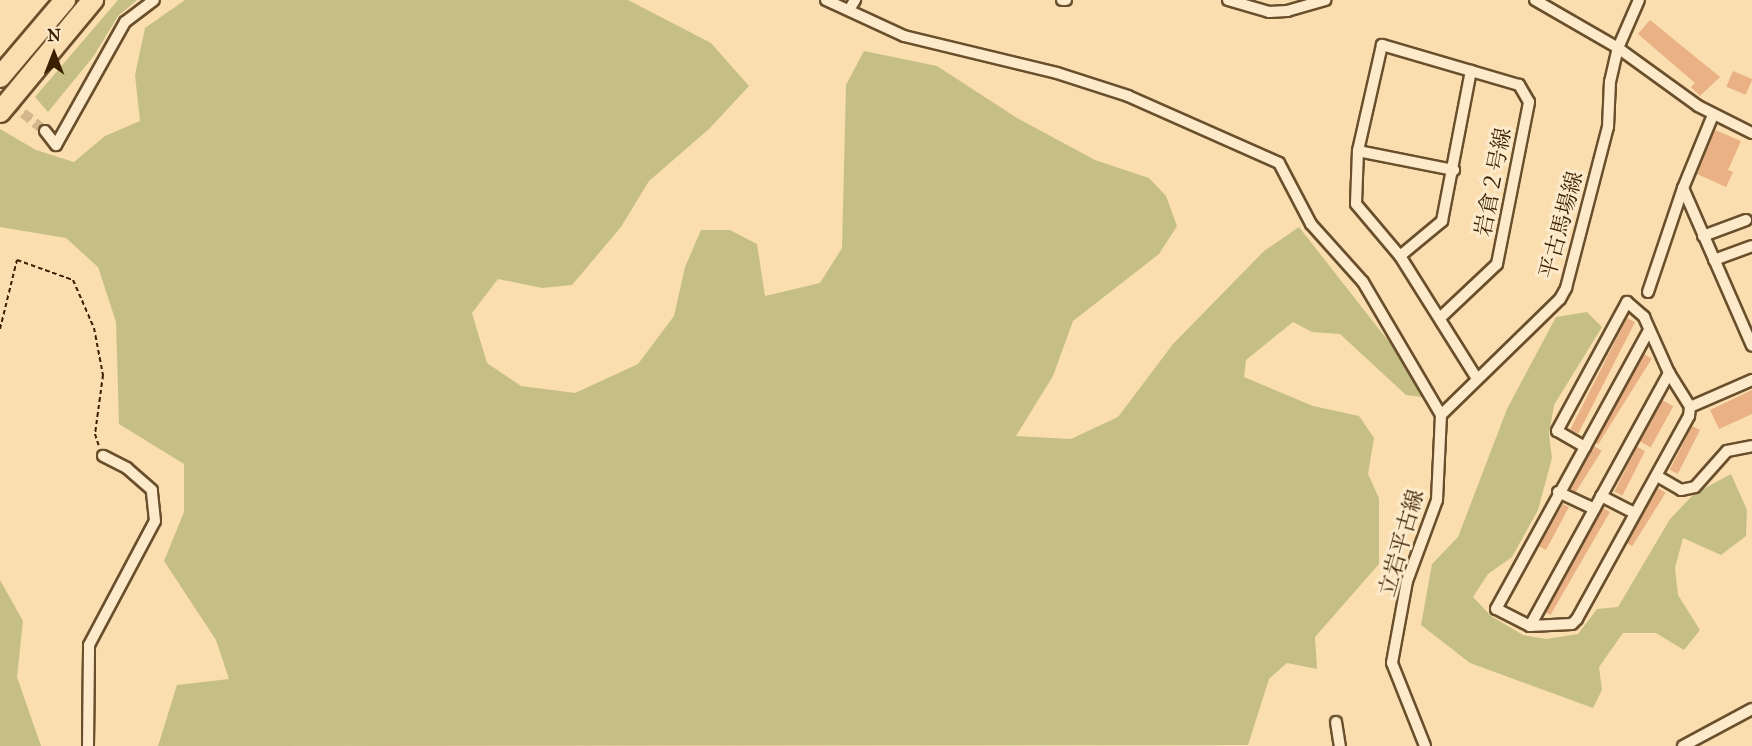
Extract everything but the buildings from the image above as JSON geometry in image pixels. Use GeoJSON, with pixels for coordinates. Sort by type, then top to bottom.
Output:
{"type":"FeatureCollection","features":[{"type":"Feature","properties":{"kind":"highway"},"geometry":{"type":"LineString","coordinates":[[0,77],[65,0]]}},
{"type":"Feature","properties":{"kind":"highway"},"geometry":{"type":"LineString","coordinates":[[0,112],[93,0]]}},
{"type":"Feature","properties":{"kind":"street"},"geometry":{"type":"LineString","coordinates":[[45,132],[56,145],[125,22],[154,0]]}},
{"type":"Feature","properties":{"kind":"street"},"geometry":{"type":"LineString","coordinates":[[826,0],[904,36],[1057,73],[1128,96],[1279,163],[1311,224],[1363,282],[1441,415]]}},
{"type":"Feature","properties":{"kind":"street"},"geometry":{"type":"LineString","coordinates":[[849,10],[855,0]]}},
{"type":"Feature","properties":{"kind":"street"},"geometry":{"type":"LineString","coordinates":[[1228,0],[1269,12],[1287,11],[1324,0]]}},
{"type":"Feature","properties":{"kind":"street"},"geometry":{"type":"LineString","coordinates":[[1535,0],[1618,48],[1713,115],[1752,133]]}},
{"type":"Feature","properties":{"kind":"street","name":"平古馬場線"},"geometry":{"type":"LineString","coordinates":[[1441,415],[1476,377],[1560,299],[1566,288],[1608,127],[1610,82],[1618,48],[1639,0]]}},
{"type":"Feature","properties":{"kind":"street","name":"岩倉２号線"},"geometry":{"type":"LineString","coordinates":[[1358,151],[1382,45],[1519,85],[1529,102],[1497,264],[1441,317]]}},
{"type":"Feature","properties":{"kind":"street"},"geometry":{"type":"LineString","coordinates":[[1400,256],[1442,221],[1454,171],[1471,71]]}},
{"type":"Feature","properties":{"kind":"street"},"geometry":{"type":"LineString","coordinates":[[1648,292],[1683,188],[1713,115]]}},
{"type":"Feature","properties":{"kind":"street"},"geometry":{"type":"LineString","coordinates":[[1454,171],[1358,151],[1356,204],[1400,256],[1441,317],[1476,377]]}},
{"type":"Feature","properties":{"kind":"street"},"geometry":{"type":"LineString","coordinates":[[1683,188],[1752,346]]}},
{"type":"Feature","properties":{"kind":"street"},"geometry":{"type":"LineString","coordinates":[[1703,236],[1746,220]]}},
{"type":"Feature","properties":{"kind":"street"},"geometry":{"type":"LineString","coordinates":[[1714,260],[1752,246]]}},
{"type":"Feature","properties":{"kind":"street"},"geometry":{"type":"LineString","coordinates":[[1585,447],[1557,431],[1627,302],[1644,317],[1669,373],[1690,407]]}},
{"type":"Feature","properties":{"kind":"street"},"geometry":{"type":"LineString","coordinates":[[1649,330],[1558,492],[1496,609],[1530,626],[1541,629],[1572,624],[1577,619],[1634,513],[1657,476],[1690,407],[1752,380]]}},
{"type":"Feature","properties":{"kind":"street"},"geometry":{"type":"LineString","coordinates":[[1530,626],[1669,373]]}},
{"type":"Feature","properties":{"kind":"street","name":"立岩平古線"},"geometry":{"type":"LineString","coordinates":[[1425,746],[1392,663],[1407,581],[1437,500],[1441,415]]}},
{"type":"Feature","properties":{"kind":"street"},"geometry":{"type":"LineString","coordinates":[[1657,476],[1681,490],[1695,487],[1726,450],[1752,446]]}},
{"type":"Feature","properties":{"kind":"street"},"geometry":{"type":"LineString","coordinates":[[88,746],[89,645],[155,521],[152,490],[127,468],[103,456]]}},
{"type":"Feature","properties":{"kind":"street"},"geometry":{"type":"LineString","coordinates":[[1558,492],[1594,509]]}},
{"type":"Feature","properties":{"kind":"street"},"geometry":{"type":"LineString","coordinates":[[1601,496],[1634,513]]}},
{"type":"Feature","properties":{"kind":"street"},"geometry":{"type":"LineString","coordinates":[[1683,746],[1752,709]]}},
{"type":"Feature","properties":{"kind":"street"},"geometry":{"type":"LineString","coordinates":[[1336,722],[1340,746]]}},
{"type":"Feature","properties":{"kind":"path"},"geometry":{"type":"LineString","coordinates":[[0,329],[17,260],[73,280],[94,328],[103,375],[95,434],[103,456]]}},
{"type":"Feature","properties":{"kind":"shaded area"},"geometry":{"type":"Polygon","coordinates":[[[118,0],[137,0],[118,16],[93,57],[48,112],[35,97],[118,0]]]}},
{"type":"Feature","properties":{"kind":"shaded area"},"geometry":{"type":"Polygon","coordinates":[[[185,0],[628,0],[711,43],[749,86],[709,129],[649,181],[621,227],[572,285],[542,288],[498,279],[472,313],[487,363],[521,386],[575,393],[638,364],[674,316],[685,267],[701,230],[730,230],[757,244],[765,296],[820,283],[842,248],[846,85],[864,51],[937,66],[1017,118],[1095,160],[1149,178],[1166,196],[1177,226],[1159,254],[1073,321],[1053,376],[1016,436],[1071,439],[1118,417],[1173,344],[1264,251],[1299,227],[1404,361],[1422,397],[1406,395],[1340,334],[1312,332],[1293,322],[1246,360],[1244,377],[1313,406],[1359,416],[1374,438],[1368,474],[1379,498],[1379,564],[1315,637],[1317,669],[1287,663],[1269,679],[1248,745],[158,746],[177,685],[229,679],[216,640],[164,561],[184,512],[184,464],[119,424],[116,322],[98,267],[66,238],[0,227],[0,129],[36,150],[74,162],[105,136],[140,121],[135,75],[145,28],[185,0]]]}},
{"type":"Feature","properties":{"kind":"shaded area"},"geometry":{"type":"Polygon","coordinates":[[[1587,312],[1602,327],[1554,405],[1549,434],[1552,458],[1538,510],[1512,557],[1488,574],[1473,597],[1491,616],[1523,635],[1546,639],[1578,634],[1597,609],[1618,607],[1670,519],[1694,494],[1731,474],[1747,510],[1746,536],[1721,555],[1683,538],[1675,568],[1678,595],[1700,630],[1684,650],[1656,633],[1623,633],[1599,667],[1602,690],[1593,708],[1470,663],[1421,625],[1432,564],[1458,537],[1507,409],[1556,317],[1587,312]]]}},
{"type":"Feature","properties":{"kind":"shaded area"},"geometry":{"type":"Polygon","coordinates":[[[0,580],[23,621],[17,677],[41,746],[0,746],[0,580]]]}},
{"type":"Feature","properties":{"kind":"tunnel"},"geometry":{"type":"LineString","coordinates":[[0,94],[45,131]]}}]}
